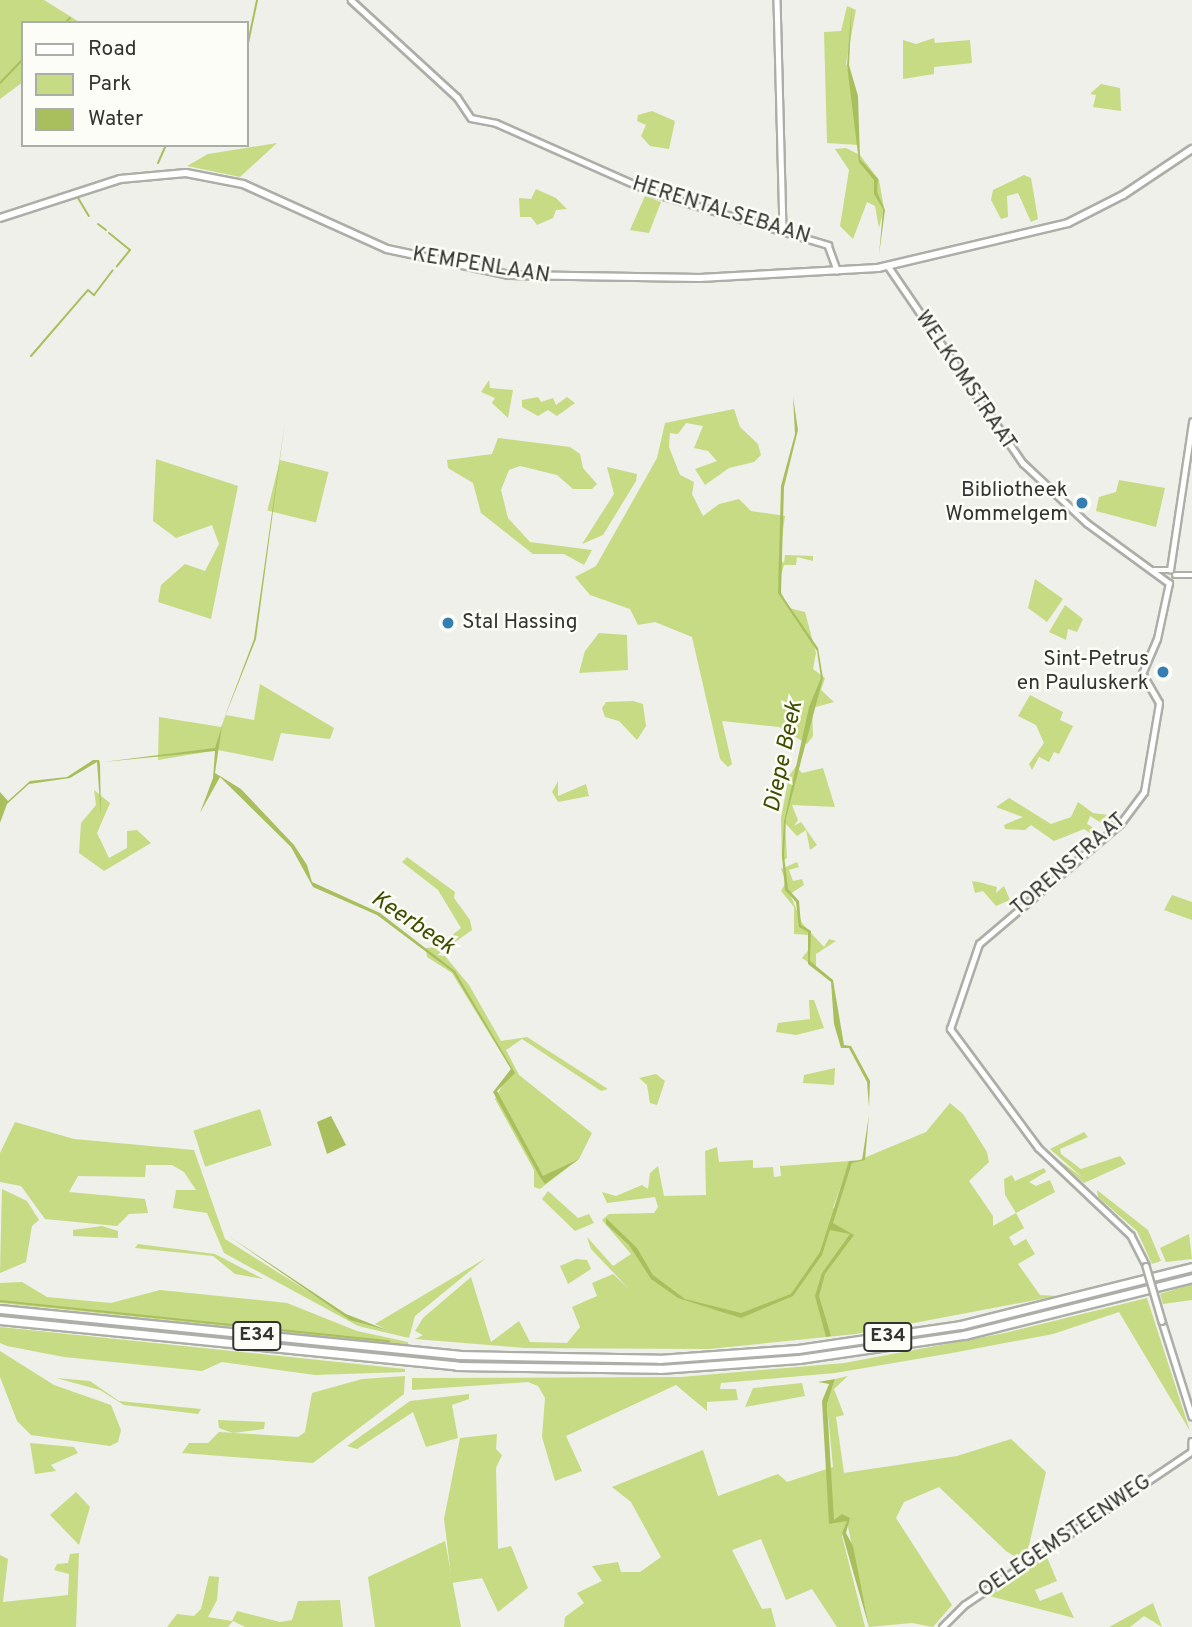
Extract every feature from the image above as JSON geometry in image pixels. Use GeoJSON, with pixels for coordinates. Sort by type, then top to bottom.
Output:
{"type":"FeatureCollection","features":[{"type":"Feature","properties":{"kind":"highway","name":"E34"},"geometry":{"type":"LineString","coordinates":[[0,1309],[407,1352],[659,1359],[798,1349],[961,1325],[1192,1266]]}},
{"type":"Feature","properties":{"kind":"highway","name":"E34"},"geometry":{"type":"LineString","coordinates":[[0,1321],[457,1366],[660,1369],[799,1359],[964,1335],[1192,1278]]}},
{"type":"Feature","properties":{"kind":"main road"},"geometry":{"type":"LineString","coordinates":[[837,270],[888,266],[1068,223],[1123,195],[1192,149]]}},
{"type":"Feature","properties":{"kind":"main road","name":"KEMPENLAAN"},"geometry":{"type":"LineString","coordinates":[[0,218],[120,179],[183,173],[243,184],[387,249],[509,275],[602,279],[837,270]]}},
{"type":"Feature","properties":{"kind":"street","name":"HERENTALSEBAAN"},"geometry":{"type":"LineString","coordinates":[[351,0],[457,97],[471,118],[496,122],[653,193],[828,245],[837,270]]}},
{"type":"Feature","properties":{"kind":"street"},"geometry":{"type":"LineString","coordinates":[[778,0],[783,232]]}},
{"type":"Feature","properties":{"kind":"street","name":"WELKOMSTRAAT"},"geometry":{"type":"LineString","coordinates":[[888,266],[1014,454],[1087,523],[1162,575],[1169,583]]}},
{"type":"Feature","properties":{"kind":"street"},"geometry":{"type":"LineString","coordinates":[[1162,575],[1170,570],[1192,422]]}},
{"type":"Feature","properties":{"kind":"street"},"geometry":{"type":"LineString","coordinates":[[1170,570],[1175,575],[1192,575]]}},
{"type":"Feature","properties":{"kind":"street"},"geometry":{"type":"LineString","coordinates":[[1169,583],[1175,575]]}},
{"type":"Feature","properties":{"kind":"street","name":"TORENSTRAAT"},"geometry":{"type":"LineString","coordinates":[[1169,583],[1159,632],[1142,674],[1155,691],[1159,703],[1141,798],[1120,824],[979,944],[950,1029],[1038,1148],[1131,1236],[1146,1266],[1192,1416]]}},
{"type":"Feature","properties":{"kind":"street"},"geometry":{"type":"LineString","coordinates":[[1192,1441],[1192,1452]]}},
{"type":"Feature","properties":{"kind":"street","name":"OELEGEMSTEENWEG"},"geometry":{"type":"LineString","coordinates":[[942,1627],[964,1605],[1192,1452]]}},
{"type":"Feature","properties":{"kind":"green space"},"geometry":{"type":"Polygon","coordinates":[[[0,0],[44,0],[78,21],[21,21],[21,83],[0,99],[0,0]]]}},
{"type":"Feature","properties":{"kind":"green space"},"geometry":{"type":"Polygon","coordinates":[[[847,6],[856,10],[846,63],[855,96],[858,145],[827,143],[824,32],[841,31],[847,6]]]}},
{"type":"Feature","properties":{"kind":"green space"},"geometry":{"type":"Polygon","coordinates":[[[934,38],[935,43],[970,40],[972,63],[934,67],[934,74],[903,79],[903,40],[916,44],[934,38]]]}},
{"type":"Feature","properties":{"kind":"green space"},"geometry":{"type":"Polygon","coordinates":[[[1101,84],[1120,88],[1121,111],[1093,107],[1096,95],[1090,94],[1101,84]]]}},
{"type":"Feature","properties":{"kind":"green space"},"geometry":{"type":"Polygon","coordinates":[[[652,111],[675,121],[669,149],[650,146],[641,136],[646,125],[637,121],[638,115],[652,111]]]}},
{"type":"Feature","properties":{"kind":"green space"},"geometry":{"type":"Polygon","coordinates":[[[277,143],[240,177],[187,166],[208,154],[277,143]]]}},
{"type":"Feature","properties":{"kind":"green space"},"geometry":{"type":"Polygon","coordinates":[[[846,148],[860,155],[879,180],[884,208],[879,228],[875,206],[867,202],[853,239],[840,226],[849,170],[835,149],[846,148]]]}},
{"type":"Feature","properties":{"kind":"green space"},"geometry":{"type":"Polygon","coordinates":[[[1024,175],[1031,178],[1038,219],[1031,222],[1018,193],[1007,196],[1008,217],[1001,219],[991,200],[993,190],[1024,175]]]}},
{"type":"Feature","properties":{"kind":"green space"},"geometry":{"type":"Polygon","coordinates":[[[536,189],[556,198],[567,209],[556,210],[553,218],[537,225],[531,217],[520,217],[519,198],[531,199],[536,189]]]}},
{"type":"Feature","properties":{"kind":"green space"},"geometry":{"type":"Polygon","coordinates":[[[645,196],[661,202],[649,233],[630,230],[645,196]]]}},
{"type":"Feature","properties":{"kind":"green space"},"geometry":{"type":"Polygon","coordinates":[[[489,380],[490,388],[513,390],[508,418],[492,403],[495,398],[481,392],[489,380]]]}},
{"type":"Feature","properties":{"kind":"green space"},"geometry":{"type":"Polygon","coordinates":[[[538,397],[541,402],[553,398],[556,405],[567,397],[575,403],[557,416],[548,410],[538,416],[522,407],[522,400],[538,397]]]}},
{"type":"Feature","properties":{"kind":"green space"},"geometry":{"type":"Polygon","coordinates":[[[734,409],[740,427],[758,444],[761,455],[754,462],[729,468],[705,485],[695,469],[717,461],[708,451],[694,448],[703,426],[686,423],[678,434],[670,433],[669,447],[680,475],[694,482],[692,494],[703,516],[719,504],[739,499],[751,511],[785,516],[779,558],[784,563],[785,555],[813,556],[813,561],[797,557],[796,565],[784,565],[778,586],[789,608],[805,612],[816,653],[813,669],[825,678],[821,690],[834,702],[812,708],[813,736],[807,744],[779,727],[722,721],[732,764],[728,767],[720,759],[692,637],[655,622],[638,625],[630,609],[590,595],[575,577],[596,566],[657,458],[665,423],[734,409]]]}},
{"type":"Feature","properties":{"kind":"green space"},"geometry":{"type":"Polygon","coordinates":[[[498,438],[570,447],[580,454],[583,468],[597,484],[592,489],[573,489],[557,475],[520,466],[509,470],[501,490],[508,518],[530,542],[592,550],[584,565],[564,554],[533,554],[481,513],[473,483],[448,468],[447,460],[492,454],[498,438]]]}},
{"type":"Feature","properties":{"kind":"green space"},"geometry":{"type":"Polygon","coordinates":[[[156,459],[238,486],[211,619],[158,602],[161,585],[185,564],[205,571],[219,544],[212,525],[176,538],[153,521],[156,459]]]}},
{"type":"Feature","properties":{"kind":"green space"},"geometry":{"type":"Polygon","coordinates":[[[280,460],[329,472],[316,523],[267,510],[280,460]]]}},
{"type":"Feature","properties":{"kind":"green space"},"geometry":{"type":"Polygon","coordinates":[[[607,467],[637,474],[636,481],[603,535],[582,544],[614,494],[607,467]]]}},
{"type":"Feature","properties":{"kind":"green space"},"geometry":{"type":"Polygon","coordinates":[[[1119,480],[1165,488],[1156,527],[1096,511],[1099,497],[1116,492],[1119,480]]]}},
{"type":"Feature","properties":{"kind":"green space"},"geometry":{"type":"Polygon","coordinates":[[[1035,579],[1063,599],[1047,622],[1028,608],[1035,579]]]}},
{"type":"Feature","properties":{"kind":"green space"},"geometry":{"type":"Polygon","coordinates":[[[1065,605],[1083,619],[1077,632],[1068,629],[1066,640],[1049,632],[1065,605]]]}},
{"type":"Feature","properties":{"kind":"green space"},"geometry":{"type":"Polygon","coordinates":[[[599,633],[627,635],[628,670],[579,673],[585,651],[599,633]]]}},
{"type":"Feature","properties":{"kind":"green space"},"geometry":{"type":"Polygon","coordinates":[[[260,684],[334,728],[330,739],[281,733],[273,761],[218,750],[158,760],[159,717],[221,727],[226,715],[254,720],[260,684]]]}},
{"type":"Feature","properties":{"kind":"green space"},"geometry":{"type":"Polygon","coordinates":[[[1030,695],[1063,712],[1060,720],[1073,726],[1059,754],[1054,752],[1049,762],[1039,757],[1032,770],[1029,764],[1044,743],[1036,725],[1018,716],[1030,695]]]}},
{"type":"Feature","properties":{"kind":"green space"},"geometry":{"type":"Polygon","coordinates":[[[633,701],[643,704],[646,726],[637,740],[619,721],[605,717],[602,708],[606,702],[633,701]]]}},
{"type":"Feature","properties":{"kind":"green space"},"geometry":{"type":"Polygon","coordinates":[[[796,766],[802,773],[823,768],[835,807],[792,805],[798,820],[794,826],[801,822],[817,845],[810,850],[806,830],[797,836],[785,823],[787,858],[782,861],[781,818],[789,776],[796,766]]]}},
{"type":"Feature","properties":{"kind":"green space"},"geometry":{"type":"Polygon","coordinates":[[[558,781],[558,796],[586,784],[589,796],[558,802],[552,792],[558,781]]]}},
{"type":"Feature","properties":{"kind":"green space"},"geometry":{"type":"Polygon","coordinates":[[[94,790],[110,803],[97,833],[109,858],[127,848],[127,831],[137,830],[151,843],[104,871],[79,853],[81,823],[96,805],[94,790]]]}},
{"type":"Feature","properties":{"kind":"green space"},"geometry":{"type":"Polygon","coordinates":[[[1009,798],[1051,824],[1071,817],[1078,802],[1093,813],[1108,815],[1114,823],[1108,827],[1090,816],[1087,824],[1099,831],[1099,839],[1084,829],[1054,841],[1031,825],[1025,830],[1005,829],[1004,825],[1023,817],[996,807],[1009,798]]]}},
{"type":"Feature","properties":{"kind":"green space"},"geometry":{"type":"Polygon","coordinates":[[[407,857],[455,892],[454,898],[470,920],[472,930],[437,955],[445,956],[469,985],[501,1041],[527,1037],[608,1089],[601,1091],[522,1039],[506,1050],[519,1075],[592,1133],[579,1159],[540,1189],[534,1187],[534,1170],[495,1099],[511,1069],[452,973],[427,957],[426,948],[438,947],[461,928],[438,890],[402,862],[407,857]]]}},
{"type":"Feature","properties":{"kind":"green space"},"geometry":{"type":"Polygon","coordinates":[[[797,862],[799,867],[789,870],[793,881],[802,879],[804,885],[790,894],[802,923],[824,947],[829,939],[836,941],[816,954],[816,968],[802,958],[810,948],[810,935],[794,934],[794,907],[781,891],[786,882],[781,869],[797,862]]]}},
{"type":"Feature","properties":{"kind":"green space"},"geometry":{"type":"Polygon","coordinates":[[[972,881],[997,887],[996,893],[1004,886],[1010,900],[996,906],[983,891],[975,893],[972,881]]]}},
{"type":"Feature","properties":{"kind":"green space"},"geometry":{"type":"Polygon","coordinates":[[[1172,895],[1192,902],[1192,920],[1164,910],[1172,895]]]}},
{"type":"Feature","properties":{"kind":"green space"},"geometry":{"type":"Polygon","coordinates":[[[809,1000],[814,1000],[824,1028],[796,1035],[776,1032],[778,1023],[810,1019],[809,1000]]]}},
{"type":"Feature","properties":{"kind":"green space"},"geometry":{"type":"Polygon","coordinates":[[[835,1068],[834,1085],[803,1083],[804,1075],[835,1068]]]}},
{"type":"Feature","properties":{"kind":"green space"},"geometry":{"type":"Polygon","coordinates":[[[656,1074],[665,1081],[657,1105],[650,1103],[647,1085],[639,1078],[656,1074]]]}},
{"type":"Feature","properties":{"kind":"green space"},"geometry":{"type":"Polygon","coordinates":[[[950,1103],[963,1114],[987,1152],[989,1162],[969,1181],[993,1216],[993,1226],[1016,1213],[1024,1228],[1009,1237],[1014,1246],[1026,1239],[1035,1254],[1018,1264],[1040,1295],[1057,1296],[856,1334],[709,1349],[525,1348],[415,1339],[423,1335],[415,1331],[423,1318],[471,1277],[491,1342],[519,1321],[530,1342],[567,1343],[580,1327],[572,1307],[597,1296],[592,1283],[613,1274],[629,1289],[591,1249],[587,1237],[613,1266],[631,1254],[602,1220],[609,1214],[654,1213],[658,1207],[655,1197],[607,1203],[602,1192],[616,1196],[642,1185],[648,1189],[650,1173],[658,1166],[664,1196],[706,1195],[705,1151],[717,1147],[719,1162],[753,1160],[753,1168],[773,1167],[774,1177],[781,1176],[780,1166],[850,1161],[833,1208],[837,1209],[852,1163],[926,1132],[950,1103]]]}},
{"type":"Feature","properties":{"kind":"green space"},"geometry":{"type":"Polygon","coordinates":[[[260,1109],[272,1145],[205,1167],[193,1131],[260,1109]]]}},
{"type":"Feature","properties":{"kind":"green space"},"geometry":{"type":"Polygon","coordinates":[[[15,1122],[74,1139],[194,1150],[225,1239],[357,1322],[391,1332],[375,1324],[486,1258],[415,1316],[409,1338],[358,1326],[224,1253],[207,1213],[173,1208],[176,1190],[196,1190],[184,1172],[172,1165],[146,1165],[145,1177],[78,1176],[69,1192],[145,1199],[148,1213],[129,1214],[117,1226],[45,1219],[21,1186],[0,1182],[0,1153],[15,1122]]]}},
{"type":"Feature","properties":{"kind":"green space"},"geometry":{"type":"Polygon","coordinates":[[[1084,1132],[1088,1137],[1060,1149],[1061,1154],[1081,1169],[1120,1156],[1126,1164],[1084,1183],[1045,1150],[1083,1178],[1050,1149],[1084,1132]]]}},
{"type":"Feature","properties":{"kind":"green space"},"geometry":{"type":"Polygon","coordinates":[[[1044,1168],[1046,1172],[1029,1182],[1036,1186],[1050,1180],[1055,1192],[1016,1213],[1005,1195],[1004,1179],[1012,1175],[1015,1181],[1044,1168]]]}},
{"type":"Feature","properties":{"kind":"green space"},"geometry":{"type":"Polygon","coordinates":[[[2,1189],[27,1201],[39,1220],[32,1226],[26,1262],[0,1273],[2,1189]]]}},
{"type":"Feature","properties":{"kind":"green space"},"geometry":{"type":"Polygon","coordinates":[[[1097,1190],[1148,1230],[1161,1261],[1152,1264],[1137,1231],[1098,1197],[1097,1190]]]}},
{"type":"Feature","properties":{"kind":"green space"},"geometry":{"type":"Polygon","coordinates":[[[548,1191],[578,1218],[589,1214],[594,1223],[575,1231],[542,1199],[548,1191]]]}},
{"type":"Feature","properties":{"kind":"green space"},"geometry":{"type":"Polygon","coordinates":[[[102,1226],[118,1231],[118,1238],[73,1236],[73,1230],[102,1226]]]}},
{"type":"Feature","properties":{"kind":"green space"},"geometry":{"type":"Polygon","coordinates":[[[1189,1234],[1192,1259],[1166,1262],[1160,1248],[1189,1234]]]}},
{"type":"Feature","properties":{"kind":"green space"},"geometry":{"type":"Polygon","coordinates":[[[138,1244],[215,1254],[263,1279],[235,1274],[213,1256],[135,1248],[138,1244]]]}},
{"type":"Feature","properties":{"kind":"green space"},"geometry":{"type":"Polygon","coordinates":[[[576,1259],[587,1260],[591,1269],[568,1284],[560,1266],[576,1259]]]}},
{"type":"Feature","properties":{"kind":"green space"},"geometry":{"type":"Polygon","coordinates":[[[22,1282],[47,1297],[111,1303],[160,1290],[287,1303],[357,1331],[408,1342],[408,1345],[0,1303],[0,1283],[22,1282]]]}},
{"type":"Feature","properties":{"kind":"green space"},"geometry":{"type":"Polygon","coordinates":[[[1192,1284],[1192,1300],[1163,1304],[1160,1294],[1192,1284]]]}},
{"type":"Feature","properties":{"kind":"green space"},"geometry":{"type":"Polygon","coordinates":[[[1147,1298],[1190,1431],[1119,1312],[1053,1334],[952,1353],[835,1373],[721,1383],[720,1389],[736,1389],[738,1400],[707,1402],[707,1411],[676,1385],[566,1436],[582,1471],[555,1481],[542,1437],[545,1398],[538,1386],[528,1382],[412,1390],[412,1378],[681,1377],[844,1363],[1005,1333],[1147,1298]]]}},
{"type":"Feature","properties":{"kind":"green space"},"geometry":{"type":"Polygon","coordinates":[[[0,1327],[405,1369],[405,1372],[315,1375],[222,1362],[202,1371],[64,1357],[0,1343],[0,1327]]]}},
{"type":"Feature","properties":{"kind":"green space"},"geometry":{"type":"Polygon","coordinates":[[[0,1351],[54,1385],[111,1405],[121,1430],[118,1442],[110,1446],[31,1435],[17,1421],[0,1377],[0,1351]]]}},
{"type":"Feature","properties":{"kind":"green space"},"geometry":{"type":"Polygon","coordinates":[[[405,1376],[404,1394],[313,1463],[182,1453],[189,1443],[208,1443],[219,1432],[298,1437],[305,1432],[312,1393],[362,1379],[405,1376]]]}},
{"type":"Feature","properties":{"kind":"green space"},"geometry":{"type":"Polygon","coordinates":[[[848,1376],[834,1389],[844,1415],[836,1417],[844,1473],[957,1456],[1011,1439],[1046,1472],[1027,1554],[1019,1559],[1006,1551],[939,1487],[904,1502],[896,1518],[952,1605],[933,1627],[912,1623],[869,1627],[847,1522],[842,1536],[865,1627],[837,1627],[812,1589],[786,1600],[761,1539],[732,1550],[762,1609],[771,1608],[776,1627],[564,1627],[565,1617],[584,1603],[577,1593],[602,1581],[592,1566],[618,1562],[621,1572],[640,1572],[661,1557],[631,1502],[612,1487],[703,1450],[718,1496],[778,1474],[787,1482],[833,1467],[827,1404],[835,1379],[848,1376]]]}},
{"type":"Feature","properties":{"kind":"green space"},"geometry":{"type":"Polygon","coordinates":[[[56,1378],[90,1381],[119,1401],[201,1409],[198,1414],[124,1405],[100,1390],[56,1378]]]}},
{"type":"Feature","properties":{"kind":"green space"},"geometry":{"type":"Polygon","coordinates":[[[802,1383],[805,1396],[745,1407],[753,1388],[802,1383]]]}},
{"type":"Feature","properties":{"kind":"green space"},"geometry":{"type":"Polygon","coordinates":[[[469,1394],[469,1399],[452,1405],[458,1438],[426,1447],[413,1412],[357,1449],[347,1446],[410,1401],[469,1394]]]}},
{"type":"Feature","properties":{"kind":"green space"},"geometry":{"type":"Polygon","coordinates":[[[218,1420],[265,1422],[264,1429],[233,1433],[219,1428],[218,1420]]]}},
{"type":"Feature","properties":{"kind":"green space"},"geometry":{"type":"Polygon","coordinates":[[[497,1434],[496,1449],[502,1455],[496,1468],[498,1549],[511,1546],[528,1588],[498,1612],[482,1578],[452,1583],[444,1519],[460,1438],[497,1434]]]}},
{"type":"Feature","properties":{"kind":"green space"},"geometry":{"type":"Polygon","coordinates":[[[30,1443],[74,1447],[78,1453],[51,1465],[56,1471],[35,1474],[30,1443]]]}},
{"type":"Feature","properties":{"kind":"green space"},"geometry":{"type":"Polygon","coordinates":[[[76,1492],[90,1507],[79,1545],[50,1515],[76,1492]]]}},
{"type":"Feature","properties":{"kind":"green space"},"geometry":{"type":"Polygon","coordinates":[[[445,1541],[461,1627],[375,1627],[368,1577],[445,1541]]]}},
{"type":"Feature","properties":{"kind":"green space"},"geometry":{"type":"Polygon","coordinates":[[[79,1553],[76,1627],[0,1627],[0,1555],[8,1559],[3,1602],[68,1595],[69,1574],[54,1570],[57,1564],[68,1563],[70,1554],[79,1553]]]}},
{"type":"Feature","properties":{"kind":"green space"},"geometry":{"type":"Polygon","coordinates":[[[1047,1557],[1057,1581],[1035,1590],[1040,1601],[1062,1592],[1074,1618],[989,1596],[1047,1557]]]}},
{"type":"Feature","properties":{"kind":"green space"},"geometry":{"type":"Polygon","coordinates":[[[209,1576],[219,1577],[217,1600],[208,1617],[232,1621],[237,1611],[280,1622],[292,1620],[298,1601],[340,1600],[343,1627],[245,1627],[233,1621],[228,1627],[167,1627],[177,1614],[194,1616],[201,1609],[209,1576]]]}},
{"type":"Feature","properties":{"kind":"green space"},"geometry":{"type":"Polygon","coordinates":[[[1153,1603],[1162,1627],[1144,1616],[1130,1627],[1109,1627],[1153,1603]]]}},
{"type":"Feature","properties":{"kind":"water"},"geometry":{"type":"Polygon","coordinates":[[[852,4],[849,65],[858,96],[860,159],[878,179],[877,192],[885,210],[879,255],[883,209],[874,194],[874,180],[859,162],[847,65],[852,4]]]}},
{"type":"Feature","properties":{"kind":"water"},"geometry":{"type":"Polygon","coordinates":[[[793,397],[798,430],[784,487],[781,594],[818,648],[823,678],[786,818],[784,855],[788,889],[799,901],[801,925],[811,931],[810,961],[833,980],[844,1045],[851,1046],[870,1081],[869,1107],[867,1082],[849,1048],[841,1048],[834,1024],[831,982],[808,964],[808,932],[799,927],[796,902],[785,890],[782,855],[784,822],[809,707],[821,678],[817,651],[778,593],[781,486],[795,434],[793,397]]]}},
{"type":"Feature","properties":{"kind":"water"},"geometry":{"type":"Polygon","coordinates":[[[285,421],[256,639],[222,724],[254,639],[285,421]]]}},
{"type":"Feature","properties":{"kind":"water"},"geometry":{"type":"Polygon","coordinates":[[[222,726],[215,773],[241,789],[294,845],[307,865],[312,882],[380,913],[455,971],[515,1073],[497,1091],[543,1176],[579,1159],[545,1184],[540,1177],[493,1092],[511,1069],[453,972],[377,915],[313,887],[291,847],[220,777],[200,813],[213,778],[215,751],[103,762],[215,748],[222,726]]]}},
{"type":"Feature","properties":{"kind":"water"},"geometry":{"type":"Polygon","coordinates":[[[93,760],[99,760],[100,764],[101,817],[97,762],[70,778],[29,784],[7,804],[0,823],[0,792],[8,801],[30,781],[67,777],[93,760]]]}},
{"type":"Feature","properties":{"kind":"water"},"geometry":{"type":"Polygon","coordinates":[[[869,1115],[865,1160],[852,1163],[833,1223],[854,1235],[825,1274],[819,1296],[831,1336],[826,1337],[815,1296],[822,1273],[850,1234],[830,1230],[822,1255],[793,1296],[741,1318],[678,1298],[651,1279],[629,1245],[606,1224],[606,1218],[637,1248],[653,1275],[685,1299],[741,1313],[791,1294],[820,1252],[849,1161],[862,1160],[869,1115]]]}},
{"type":"Feature","properties":{"kind":"water"},"geometry":{"type":"Polygon","coordinates":[[[331,1116],[346,1145],[327,1154],[317,1122],[331,1116]]]}},
{"type":"Feature","properties":{"kind":"water"},"geometry":{"type":"Polygon","coordinates":[[[227,1235],[346,1314],[392,1332],[350,1320],[227,1235]]]}},
{"type":"Feature","properties":{"kind":"water"},"geometry":{"type":"Polygon","coordinates":[[[835,1379],[827,1404],[834,1520],[842,1514],[850,1518],[846,1533],[853,1546],[869,1627],[842,1533],[847,1521],[829,1524],[822,1401],[829,1384],[818,1382],[835,1379]]]}},
{"type":"Feature","properties":{"kind":"waterway"},"geometry":{"type":"LineString","coordinates":[[248,43],[257,0]]}},
{"type":"Feature","properties":{"kind":"waterway"},"geometry":{"type":"LineString","coordinates":[[67,21],[70,18]]}},
{"type":"Feature","properties":{"kind":"waterway"},"geometry":{"type":"LineString","coordinates":[[0,83],[21,61]]}},
{"type":"Feature","properties":{"kind":"waterway"},"geometry":{"type":"LineString","coordinates":[[158,163],[165,147]]}},
{"type":"Feature","properties":{"kind":"waterway"},"geometry":{"type":"LineString","coordinates":[[78,198],[89,216]]}},
{"type":"Feature","properties":{"kind":"waterway"},"geometry":{"type":"LineString","coordinates":[[98,224],[106,230]]}},
{"type":"Feature","properties":{"kind":"waterway"},"geometry":{"type":"LineString","coordinates":[[109,233],[130,250],[117,266]]}},
{"type":"Feature","properties":{"kind":"waterway"},"geometry":{"type":"LineString","coordinates":[[31,356],[88,290],[94,295],[113,270]]}},
{"type":"Feature","properties":{"kind":"waterway"},"geometry":{"type":"LineString","coordinates":[[0,1301],[389,1341]]}},
{"type":"Feature","properties":{"kind":"place","name":"Bibliotheek Wommelgem"},"geometry":{"type":"Point","coordinates":[1082,503]}},
{"type":"Feature","properties":{"kind":"place","name":"Stal Hassing"},"geometry":{"type":"Point","coordinates":[448,623]}},
{"type":"Feature","properties":{"kind":"place","name":"Sint-Petrus en Pauluskerk"},"geometry":{"type":"Point","coordinates":[1163,672]}},
{"type":"Feature","properties":{"kind":"water label","name":"Diepe Beek"},"geometry":{"type":"Point","coordinates":[785,757]}},
{"type":"Feature","properties":{"kind":"water label","name":"Keerbeek"},"geometry":{"type":"Point","coordinates":[412,924]}}]}
